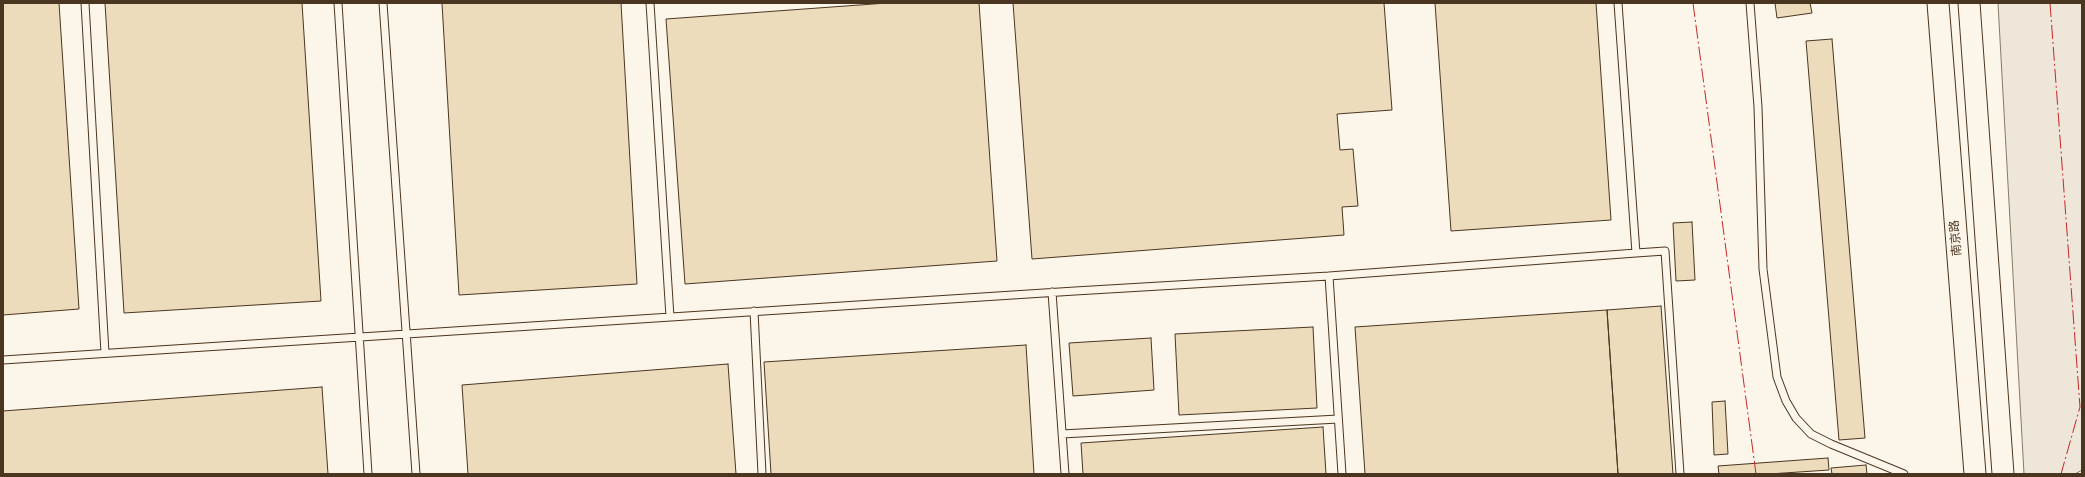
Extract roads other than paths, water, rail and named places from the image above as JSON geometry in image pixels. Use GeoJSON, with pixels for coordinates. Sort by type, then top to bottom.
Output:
{"type":"FeatureCollection","features":[{"type":"Feature","properties":{"kind":"main road","name":"南京路"},"geometry":{"type":"LineString","coordinates":[[1938,3],[1975,474]]}},
{"type":"Feature","properties":{"kind":"main road"},"geometry":{"type":"LineString","coordinates":[[1968,3],[2003,474]]}},
{"type":"Feature","properties":{"kind":"lane"},"geometry":{"type":"LineString","coordinates":[[85,3],[105,353]]}},
{"type":"Feature","properties":{"kind":"lane"},"geometry":{"type":"LineString","coordinates":[[338,3],[358,337],[368,474]]}},
{"type":"Feature","properties":{"kind":"lane"},"geometry":{"type":"LineString","coordinates":[[383,3],[416,474]]}},
{"type":"Feature","properties":{"kind":"lane"},"geometry":{"type":"LineString","coordinates":[[650,3],[670,317]]}},
{"type":"Feature","properties":{"kind":"lane"},"geometry":{"type":"LineString","coordinates":[[1618,3],[1636,254]]}},
{"type":"Feature","properties":{"kind":"lane"},"geometry":{"type":"LineString","coordinates":[[1750,3],[1758,107],[1763,269],[1777,377],[1786,401],[1796,418],[1811,434],[1831,444],[1904,474]]}},
{"type":"Feature","properties":{"kind":"lane"},"geometry":{"type":"LineString","coordinates":[[3,360],[1052,292],[1329,276],[1665,251],[1680,474]]}},
{"type":"Feature","properties":{"kind":"lane"},"geometry":{"type":"LineString","coordinates":[[1329,276],[1342,474]]}},
{"type":"Feature","properties":{"kind":"lane"},"geometry":{"type":"LineString","coordinates":[[1052,292],[1065,474]]}},
{"type":"Feature","properties":{"kind":"lane"},"geometry":{"type":"LineString","coordinates":[[754,311],[762,474]]}},
{"type":"Feature","properties":{"kind":"lane"},"geometry":{"type":"LineString","coordinates":[[1062,434],[1338,419]]}}]}
